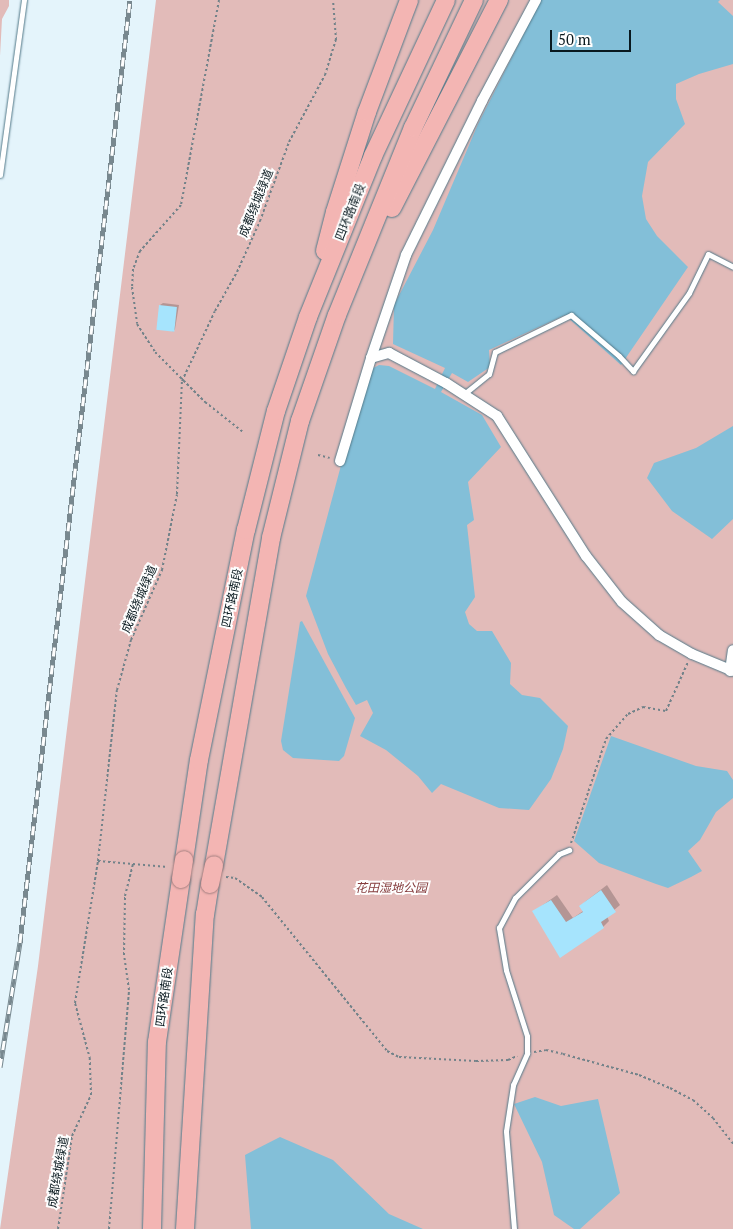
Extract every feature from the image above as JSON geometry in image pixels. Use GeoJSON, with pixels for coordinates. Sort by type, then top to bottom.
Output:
{"type":"FeatureCollection","features":[{"type":"Feature","properties":{"kind":"highway"},"geometry":{"type":"LineString","coordinates":[[308,317],[335,212],[367,112],[409,0]]}},
{"type":"Feature","properties":{"kind":"highway","name":"四环路南段"},"geometry":{"type":"LineString","coordinates":[[152,1229],[157,1042],[199,760],[246,530],[276,411],[308,317],[373,156],[446,0]]}},
{"type":"Feature","properties":{"kind":"highway"},"geometry":{"type":"LineString","coordinates":[[185,1229],[205,915],[217,875],[271,538],[300,421],[337,315],[413,128],[474,0]]}},
{"type":"Feature","properties":{"kind":"highway"},"geometry":{"type":"LineString","coordinates":[[337,315],[499,0]]}},
{"type":"Feature","properties":{"kind":"street"},"geometry":{"type":"LineString","coordinates":[[340,462],[371,358],[406,255],[482,101],[536,0]]}},
{"type":"Feature","properties":{"kind":"street"},"geometry":{"type":"LineString","coordinates":[[371,358],[389,353],[443,381],[497,416],[586,556],[622,602],[659,635],[692,654],[731,671],[733,650]]}},
{"type":"Feature","properties":{"kind":"lane"},"geometry":{"type":"LineString","coordinates":[[0,175],[24,0]]}},
{"type":"Feature","properties":{"kind":"lane"},"geometry":{"type":"LineString","coordinates":[[464,394],[489,374],[495,352],[571,315],[619,356],[633,371],[689,293],[708,254],[733,267]]}},
{"type":"Feature","properties":{"kind":"lane"},"geometry":{"type":"LineString","coordinates":[[514,1229],[506,1131],[514,1085],[527,1053],[527,1036],[506,970],[499,928],[515,898],[559,854],[569,850]]}},
{"type":"Feature","properties":{"kind":"path"},"geometry":{"type":"LineString","coordinates":[[218,0],[181,206],[140,251],[133,269],[132,287],[138,324],[155,352],[182,381],[243,432]]}},
{"type":"Feature","properties":{"kind":"path","name":"成都绕城绿道"},"geometry":{"type":"LineString","coordinates":[[58,1229],[72,1136],[91,1095],[90,1059],[75,1003],[98,861],[117,690],[131,640],[162,570],[177,494],[182,381],[215,311],[237,272],[260,221],[289,142],[324,75],[336,40],[333,0]]}},
{"type":"Feature","properties":{"kind":"path"},"geometry":{"type":"LineString","coordinates":[[318,455],[340,462]]}},
{"type":"Feature","properties":{"kind":"path"},"geometry":{"type":"LineString","coordinates":[[569,850],[606,738],[628,714],[643,707],[666,711],[692,654]]}},
{"type":"Feature","properties":{"kind":"path"},"geometry":{"type":"LineString","coordinates":[[98,861],[168,867]]}},
{"type":"Feature","properties":{"kind":"path"},"geometry":{"type":"LineString","coordinates":[[109,1229],[129,990],[124,955],[125,896],[133,864]]}},
{"type":"Feature","properties":{"kind":"path"},"geometry":{"type":"LineString","coordinates":[[217,875],[235,878],[262,897],[387,1052],[400,1058],[476,1061],[508,1060],[527,1053],[546,1050],[563,1054],[639,1075],[693,1100],[712,1118],[733,1144]]}},
{"type":"Feature","properties":{"kind":"green space"},"geometry":{"type":"Polygon","coordinates":[[[0,0],[9,0],[9,6],[2,19],[0,56],[0,0]]]}},
{"type":"Feature","properties":{"kind":"green space","name":"花田湿地公园"},"geometry":{"type":"Polygon","coordinates":[[[156,0],[733,0],[733,1229],[0,1229],[38,966],[156,0]]]}},
{"type":"Feature","properties":{"kind":"water"},"geometry":{"type":"Polygon","coordinates":[[[541,0],[720,0],[718,2],[733,16],[733,64],[699,74],[676,84],[676,99],[685,124],[648,162],[642,196],[646,219],[657,236],[688,267],[621,365],[565,315],[489,350],[490,367],[468,382],[452,373],[441,392],[482,415],[501,447],[468,482],[474,520],[467,525],[475,597],[465,612],[469,624],[477,631],[492,631],[511,663],[510,684],[522,695],[540,698],[568,726],[563,749],[551,779],[529,810],[499,808],[441,784],[432,793],[418,776],[386,750],[360,736],[373,713],[367,700],[356,705],[346,688],[328,654],[306,596],[366,372],[379,365],[389,366],[435,389],[445,368],[393,344],[394,305],[433,230],[478,124],[541,0]]]}},
{"type":"Feature","properties":{"kind":"water"},"geometry":{"type":"Polygon","coordinates":[[[733,426],[733,519],[712,539],[672,511],[647,478],[654,463],[696,448],[733,426]]]}},
{"type":"Feature","properties":{"kind":"water"},"geometry":{"type":"Polygon","coordinates":[[[302,621],[355,718],[344,756],[339,761],[293,758],[283,750],[281,741],[300,622],[302,621]]]}},
{"type":"Feature","properties":{"kind":"water"},"geometry":{"type":"Polygon","coordinates":[[[611,736],[696,766],[727,771],[733,780],[733,798],[716,812],[700,840],[688,851],[702,871],[668,888],[599,863],[574,841],[611,736]]]}},
{"type":"Feature","properties":{"kind":"water"},"geometry":{"type":"Polygon","coordinates":[[[535,1097],[561,1106],[598,1099],[620,1193],[580,1229],[574,1229],[554,1215],[542,1162],[514,1104],[535,1097]]]}},
{"type":"Feature","properties":{"kind":"water"},"geometry":{"type":"Polygon","coordinates":[[[280,1137],[333,1160],[389,1214],[423,1229],[251,1229],[245,1155],[280,1137]]]}},
{"type":"Feature","properties":{"kind":"building"},"geometry":{"type":"Polygon","coordinates":[[[159,305],[177,307],[174,332],[156,330],[159,305]]]}},
{"type":"Feature","properties":{"kind":"building"},"geometry":{"type":"Polygon","coordinates":[[[601,890],[616,912],[601,922],[604,928],[560,958],[532,911],[551,900],[566,922],[583,912],[579,906],[601,890]]]}},
{"type":"Feature","properties":{"kind":"railway"},"geometry":{"type":"LineString","coordinates":[[0,1067],[20,942],[130,0]]}}]}
